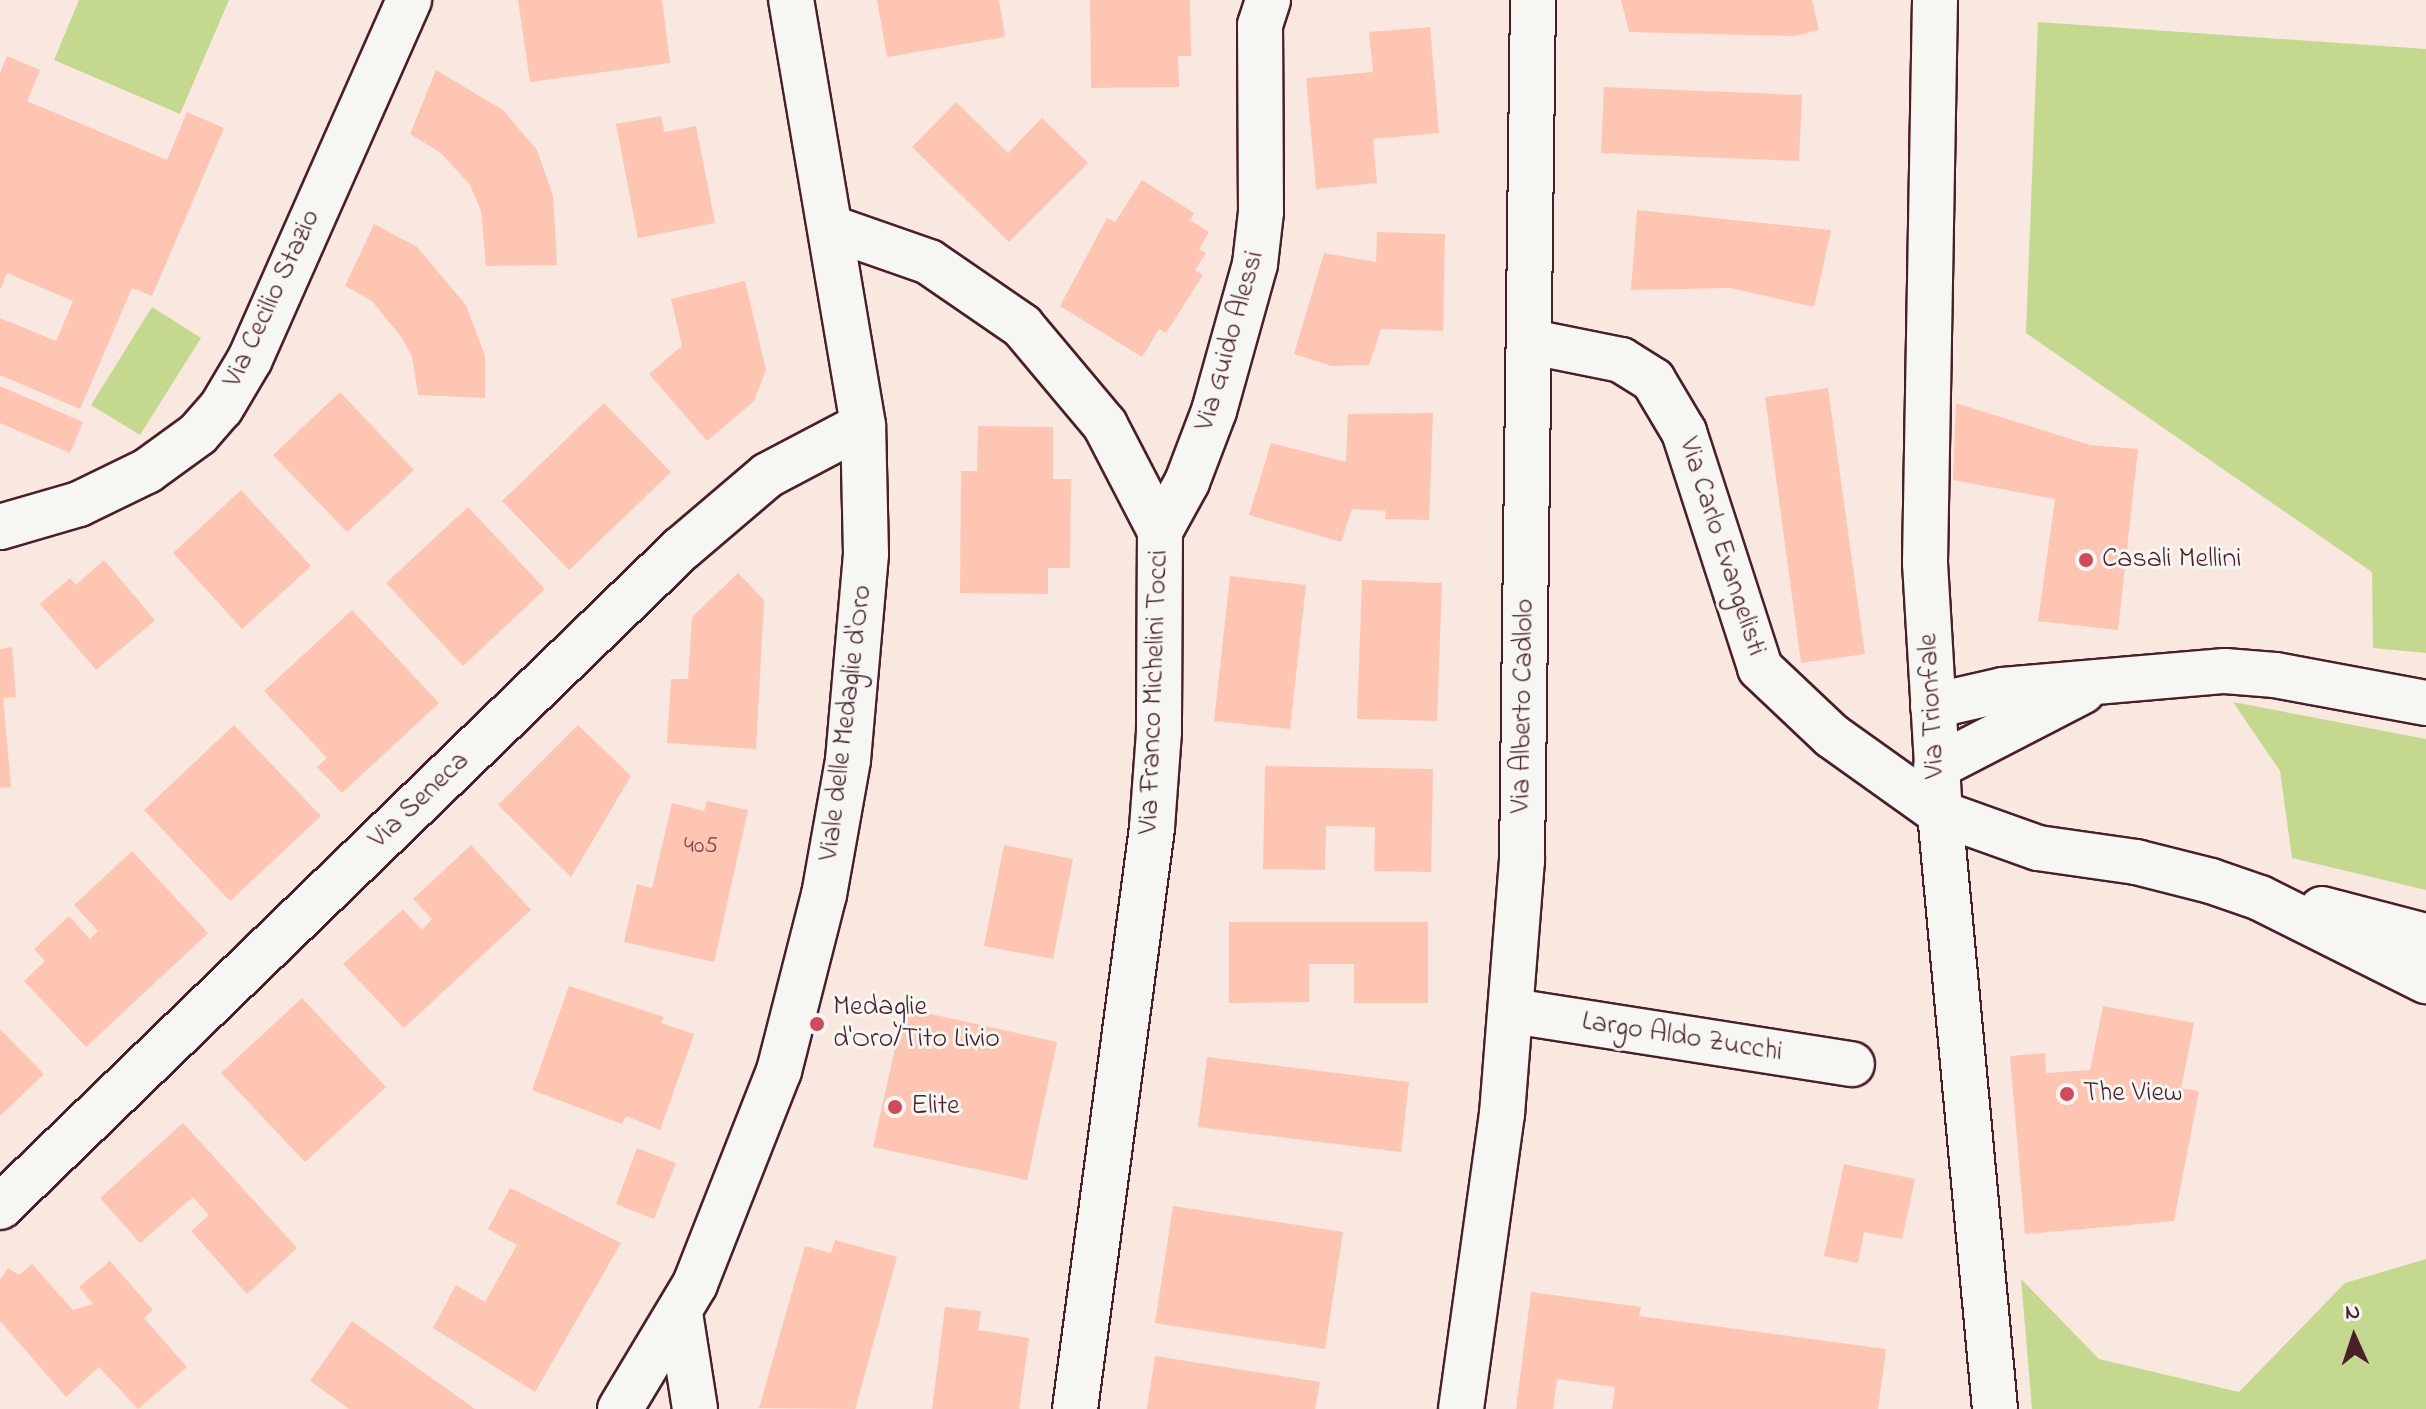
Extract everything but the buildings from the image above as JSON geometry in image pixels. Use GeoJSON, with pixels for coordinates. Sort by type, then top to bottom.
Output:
{"type":"FeatureCollection","features":[{"type":"Feature","properties":{"kind":"street","name":"Via Cecilio Stazio"},"geometry":{"type":"LineString","coordinates":[[0,527],[79,504],[147,471],[198,434],[221,408],[250,359],[409,0]]}},
{"type":"Feature","properties":{"kind":"street","name":"Viale delle Medaglie d'Oro"},"geometry":{"type":"LineString","coordinates":[[620,1409],[680,1313],[779,1071],[827,880],[861,655],[866,541],[863,425],[791,0]]}},
{"type":"Feature","properties":{"kind":"street","name":"Via Guido Alessi"},"geometry":{"type":"LineString","coordinates":[[1160,531],[1210,423],[1255,264],[1261,212],[1260,25],[1268,0]]}},
{"type":"Feature","properties":{"kind":"street","name":"Via Alberto Cadlolo"},"geometry":{"type":"LineString","coordinates":[[1461,1409],[1491,1212],[1512,1011],[1522,861],[1532,342],[1527,216],[1533,0]]}},
{"type":"Feature","properties":{"kind":"street","name":"Via Trionfale"},"geometry":{"type":"LineString","coordinates":[[1935,0],[1924,430],[1933,706],[1940,813],[1995,1409]]}},
{"type":"Feature","properties":{"kind":"street","name":"Via Franco Michelini Tocci"},"geometry":{"type":"LineString","coordinates":[[832,228],[929,262],[1022,326],[1105,425],[1160,531],[1159,732],[1152,828],[1075,1409]]}},
{"type":"Feature","properties":{"kind":"street","name":"Via Carlo Evangelisti"},"geometry":{"type":"LineString","coordinates":[[1532,342],[1621,360],[1653,380],[1684,432],[1760,668],[1832,736],[1940,813],[2038,848],[2173,870],[2260,898]]}},
{"type":"Feature","properties":{"kind":"street","name":"Via Seneca"},"geometry":{"type":"LineString","coordinates":[[0,1207],[681,549],[768,475],[863,425]]}},
{"type":"Feature","properties":{"kind":"street"},"geometry":{"type":"LineString","coordinates":[[1933,706],[1985,693],[2093,686],[2194,673],[2258,673],[2426,703]]}},
{"type":"Feature","properties":{"kind":"street"},"geometry":{"type":"LineString","coordinates":[[1936,767],[2093,686]]}},
{"type":"Feature","properties":{"kind":"street"},"geometry":{"type":"LineString","coordinates":[[2260,898],[2426,936]]}},
{"type":"Feature","properties":{"kind":"street"},"geometry":{"type":"LineString","coordinates":[[2260,898],[2426,981]]}},
{"type":"Feature","properties":{"kind":"street","name":"Largo Aldo Zucchi"},"geometry":{"type":"LineString","coordinates":[[1512,1011],[1852,1064]]}},
{"type":"Feature","properties":{"kind":"street"},"geometry":{"type":"LineString","coordinates":[[680,1313],[695,1409]]}},
{"type":"Feature","properties":{"kind":"green space"},"geometry":{"type":"Polygon","coordinates":[[[79,0],[229,0],[180,114],[54,60],[79,0]]]}},
{"type":"Feature","properties":{"kind":"green space"},"geometry":{"type":"Polygon","coordinates":[[[2038,22],[2426,49],[2426,653],[2373,648],[2372,572],[2026,333],[2038,22]]]}},
{"type":"Feature","properties":{"kind":"green space"},"geometry":{"type":"Polygon","coordinates":[[[152,307],[201,338],[140,435],[91,405],[152,307]]]}},
{"type":"Feature","properties":{"kind":"green space"},"geometry":{"type":"Polygon","coordinates":[[[2233,702],[2426,739],[2426,890],[2292,858],[2280,771],[2233,702]]]}},
{"type":"Feature","properties":{"kind":"green space"},"geometry":{"type":"Polygon","coordinates":[[[2426,1259],[2426,1409],[2032,1409],[2021,1279],[2099,1359],[2239,1392],[2345,1283],[2426,1259]]]}},
{"type":"Feature","properties":{"kind":"place","name":"Casali Mellini"},"geometry":{"type":"Point","coordinates":[2086,560]}},
{"type":"Feature","properties":{"kind":"place","name":"Medaglie d'Oro/Tito Livio"},"geometry":{"type":"Point","coordinates":[817,1024]}},
{"type":"Feature","properties":{"kind":"place","name":"The View"},"geometry":{"type":"Point","coordinates":[2067,1094]}},
{"type":"Feature","properties":{"kind":"place","name":"Elite"},"geometry":{"type":"Point","coordinates":[895,1107]}}]}
